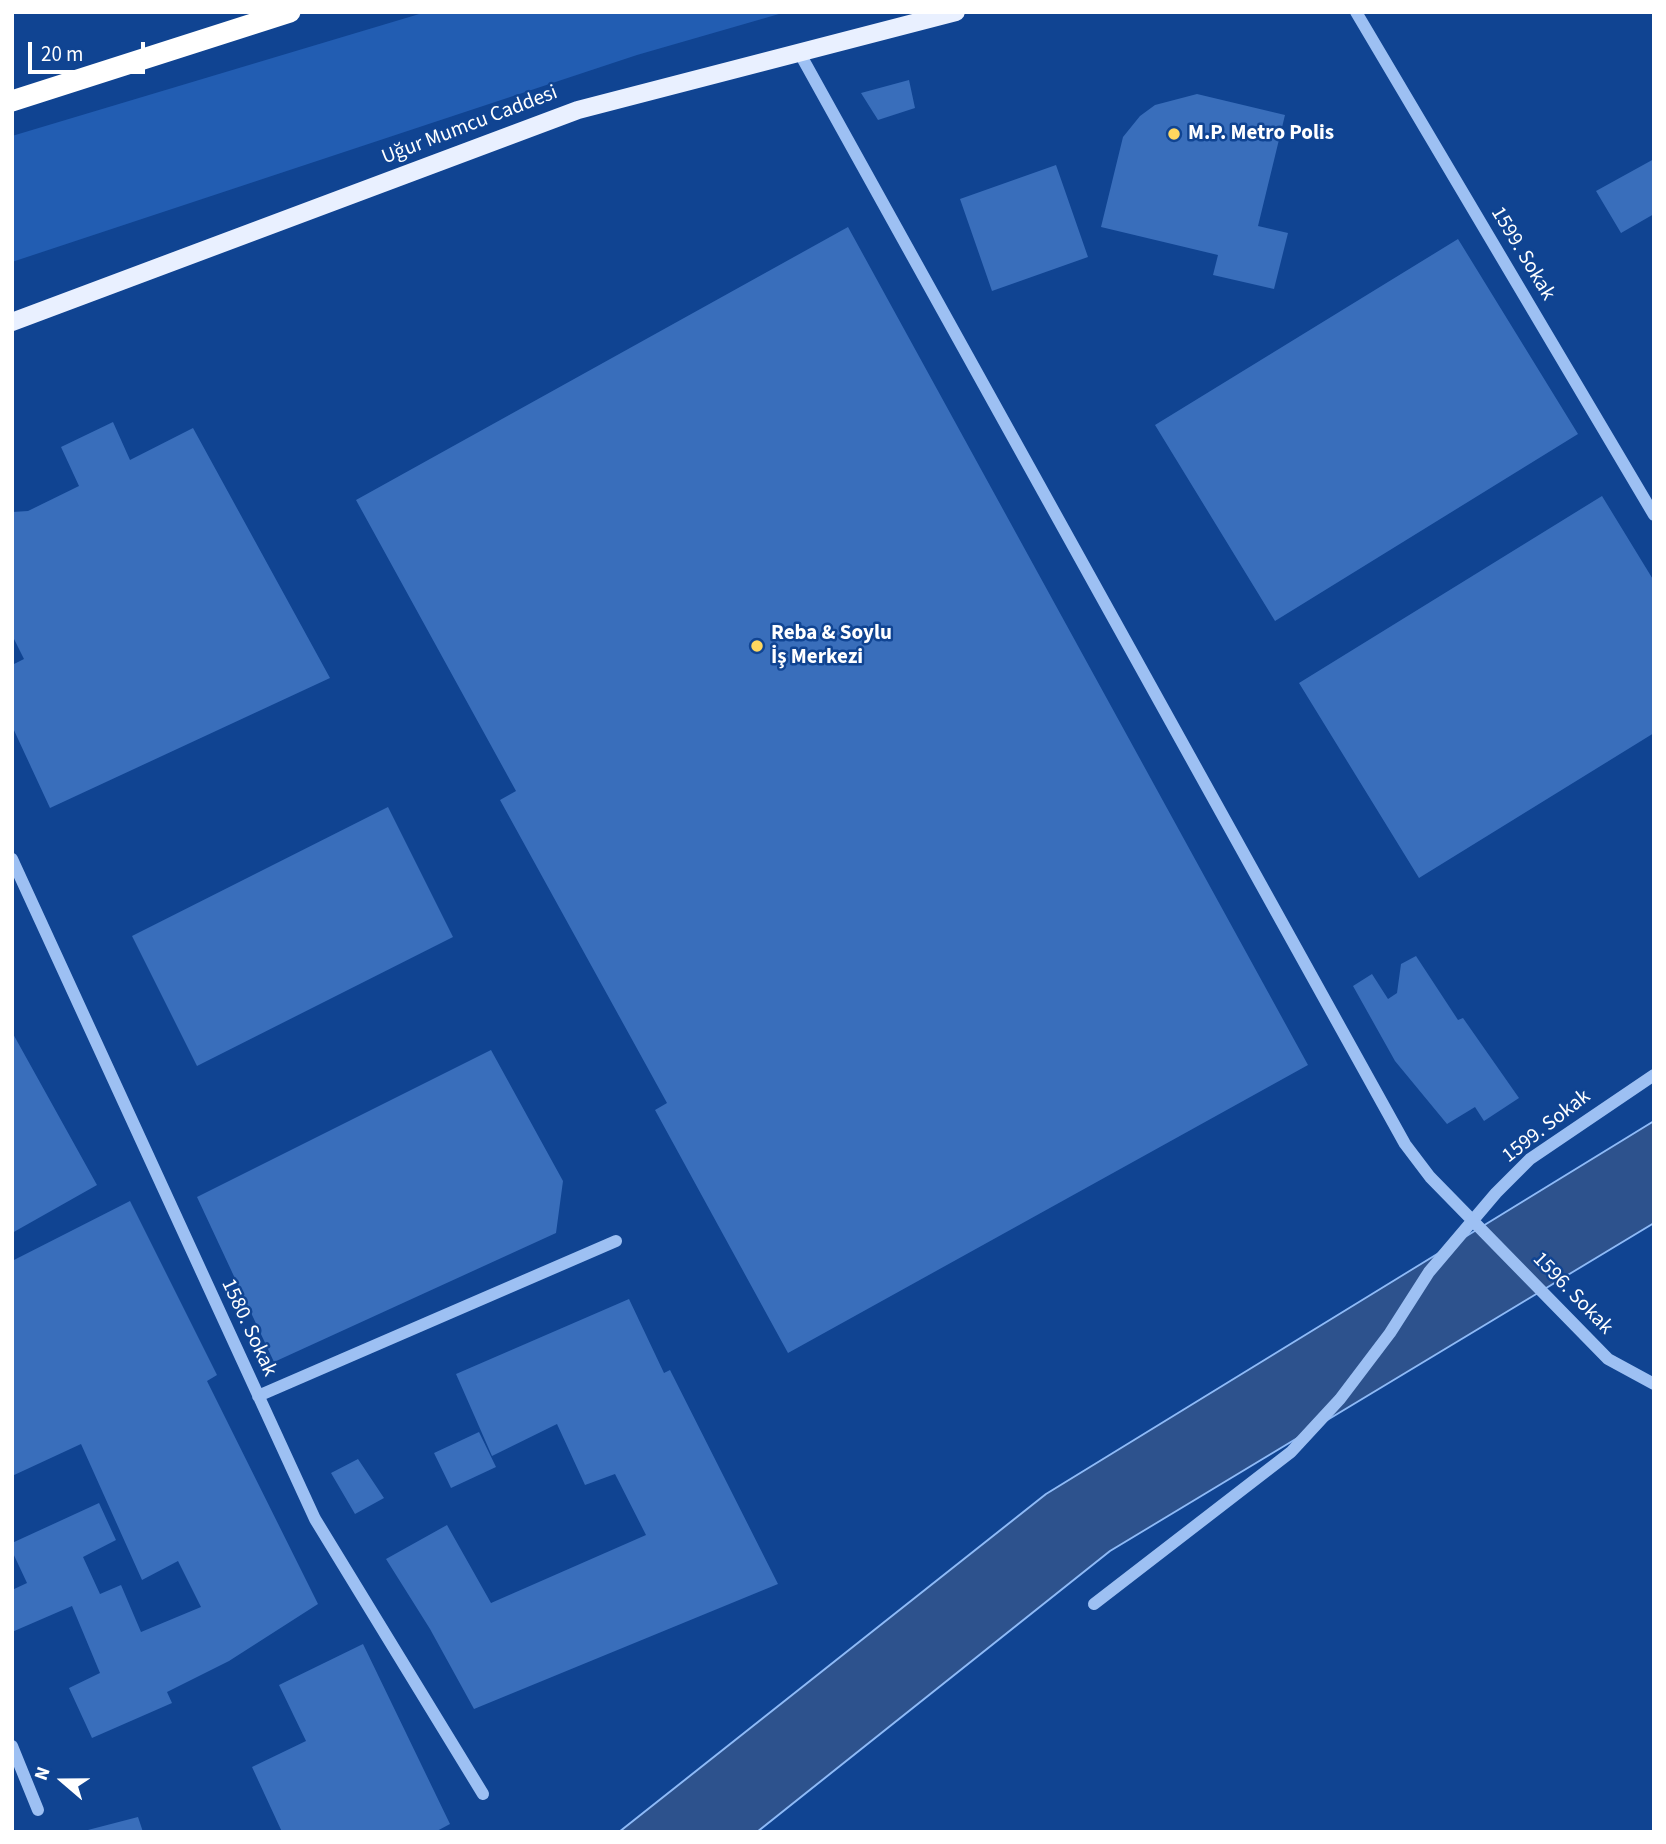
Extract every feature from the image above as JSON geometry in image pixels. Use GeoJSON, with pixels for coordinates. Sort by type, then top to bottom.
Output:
{"type":"FeatureCollection","features":[{"type":"Feature","properties":{"kind":"highway"},"geometry":{"type":"LineString","coordinates":[[12,101],[290,12]]}},
{"type":"Feature","properties":{"kind":"main road","name":"Uğur Mumcu Caddesi"},"geometry":{"type":"LineString","coordinates":[[12,322],[578,110],[956,12]]}},
{"type":"Feature","properties":{"kind":"street","name":"1599. Sokak"},"geometry":{"type":"LineString","coordinates":[[1356,12],[1654,514]]}},
{"type":"Feature","properties":{"kind":"street","name":"1596. Sokak"},"geometry":{"type":"LineString","coordinates":[[799,52],[1405,1144],[1430,1177],[1608,1359],[1654,1384]]}},
{"type":"Feature","properties":{"kind":"street","name":"1580. Sokak"},"geometry":{"type":"LineString","coordinates":[[12,859],[315,1518],[483,1794]]}},
{"type":"Feature","properties":{"kind":"street","name":"1599. Sokak"},"geometry":{"type":"LineString","coordinates":[[1094,1604],[1291,1452],[1340,1399],[1390,1333],[1429,1272],[1471,1219],[1530,1159],[1654,1074]]}},
{"type":"Feature","properties":{"kind":"street"},"geometry":{"type":"LineString","coordinates":[[258,1396],[616,1241]]}},
{"type":"Feature","properties":{"kind":"street"},"geometry":{"type":"LineString","coordinates":[[12,1746],[38,1810]]}},
{"type":"Feature","properties":{"kind":"shaded area"},"geometry":{"type":"Polygon","coordinates":[[[426,12],[786,12],[637,55],[12,262],[12,136],[426,12]]]}},
{"type":"Feature","properties":{"kind":"shaded area"},"geometry":{"type":"Polygon","coordinates":[[[1654,1121],[1654,1223],[1110,1551],[757,1832],[619,1832],[1046,1494],[1654,1121]]]}},
{"type":"Feature","properties":{"kind":"building"},"geometry":{"type":"Polygon","coordinates":[[[909,80],[915,108],[878,120],[861,93],[909,80]]]}},
{"type":"Feature","properties":{"kind":"building"},"geometry":{"type":"Polygon","coordinates":[[[1197,94],[1285,115],[1258,226],[1288,233],[1274,289],[1213,275],[1218,255],[1101,227],[1123,137],[1140,116],[1155,105],[1197,94]]]}},
{"type":"Feature","properties":{"kind":"building"},"geometry":{"type":"Polygon","coordinates":[[[1654,159],[1654,214],[1621,233],[1596,191],[1654,159]]]}},
{"type":"Feature","properties":{"kind":"building"},"geometry":{"type":"Polygon","coordinates":[[[1056,165],[1088,257],[992,291],[960,199],[1056,165]]]}},
{"type":"Feature","properties":{"kind":"building","name":"Reba & Soylu İş Merkezi"},"geometry":{"type":"Polygon","coordinates":[[[848,227],[1308,1065],[788,1353],[655,1110],[667,1103],[500,800],[516,791],[356,500],[848,227]]]}},
{"type":"Feature","properties":{"kind":"building"},"geometry":{"type":"Polygon","coordinates":[[[1458,239],[1578,434],[1275,621],[1155,425],[1458,239]]]}},
{"type":"Feature","properties":{"kind":"building"},"geometry":{"type":"Polygon","coordinates":[[[113,422],[130,460],[193,428],[330,678],[50,808],[12,726],[12,665],[24,659],[12,635],[12,512],[28,511],[79,486],[61,447],[113,422]]]}},
{"type":"Feature","properties":{"kind":"building"},"geometry":{"type":"Polygon","coordinates":[[[1602,496],[1654,581],[1654,733],[1419,878],[1299,683],[1602,496]]]}},
{"type":"Feature","properties":{"kind":"building"},"geometry":{"type":"Polygon","coordinates":[[[388,807],[453,937],[197,1066],[132,936],[388,807]]]}},
{"type":"Feature","properties":{"kind":"building"},"geometry":{"type":"Polygon","coordinates":[[[1416,956],[1458,1020],[1463,1018],[1519,1098],[1484,1121],[1475,1107],[1447,1124],[1395,1061],[1353,986],[1372,974],[1388,999],[1397,993],[1401,964],[1416,956]]]}},
{"type":"Feature","properties":{"kind":"building"},"geometry":{"type":"Polygon","coordinates":[[[12,1032],[97,1185],[12,1233],[12,1032]]]}},
{"type":"Feature","properties":{"kind":"building"},"geometry":{"type":"Polygon","coordinates":[[[491,1050],[563,1181],[556,1233],[274,1362],[197,1197],[491,1050]]]}},
{"type":"Feature","properties":{"kind":"building"},"geometry":{"type":"Polygon","coordinates":[[[130,1201],[217,1375],[207,1381],[318,1604],[229,1661],[167,1692],[172,1703],[92,1738],[69,1688],[100,1673],[72,1606],[12,1632],[12,1590],[27,1583],[12,1551],[12,1543],[99,1503],[116,1540],[83,1557],[100,1594],[121,1585],[141,1632],[201,1607],[178,1561],[142,1580],[81,1444],[12,1476],[12,1261],[130,1201]]]}},
{"type":"Feature","properties":{"kind":"building"},"geometry":{"type":"Polygon","coordinates":[[[629,1299],[664,1373],[670,1370],[778,1584],[474,1709],[430,1629],[386,1559],[447,1525],[491,1603],[646,1535],[615,1474],[585,1485],[557,1424],[492,1456],[456,1374],[629,1299]]]}},
{"type":"Feature","properties":{"kind":"building"},"geometry":{"type":"Polygon","coordinates":[[[479,1432],[496,1467],[451,1488],[434,1453],[479,1432]]]}},
{"type":"Feature","properties":{"kind":"building"},"geometry":{"type":"Polygon","coordinates":[[[358,1459],[384,1498],[355,1514],[331,1473],[358,1459]]]}},
{"type":"Feature","properties":{"kind":"building"},"geometry":{"type":"Polygon","coordinates":[[[363,1644],[450,1824],[435,1832],[282,1832],[252,1767],[306,1741],[279,1685],[363,1644]]]}},
{"type":"Feature","properties":{"kind":"building"},"geometry":{"type":"Polygon","coordinates":[[[138,1817],[143,1832],[84,1832],[84,1831],[138,1817]]]}},
{"type":"Feature","properties":{"kind":"place","name":"M.P. Metro Polis"},"geometry":{"type":"Point","coordinates":[1174,134]}},
{"type":"Feature","properties":{"kind":"place","name":"Reba & Soylu İş Merkezi"},"geometry":{"type":"Point","coordinates":[757,646]}}]}
